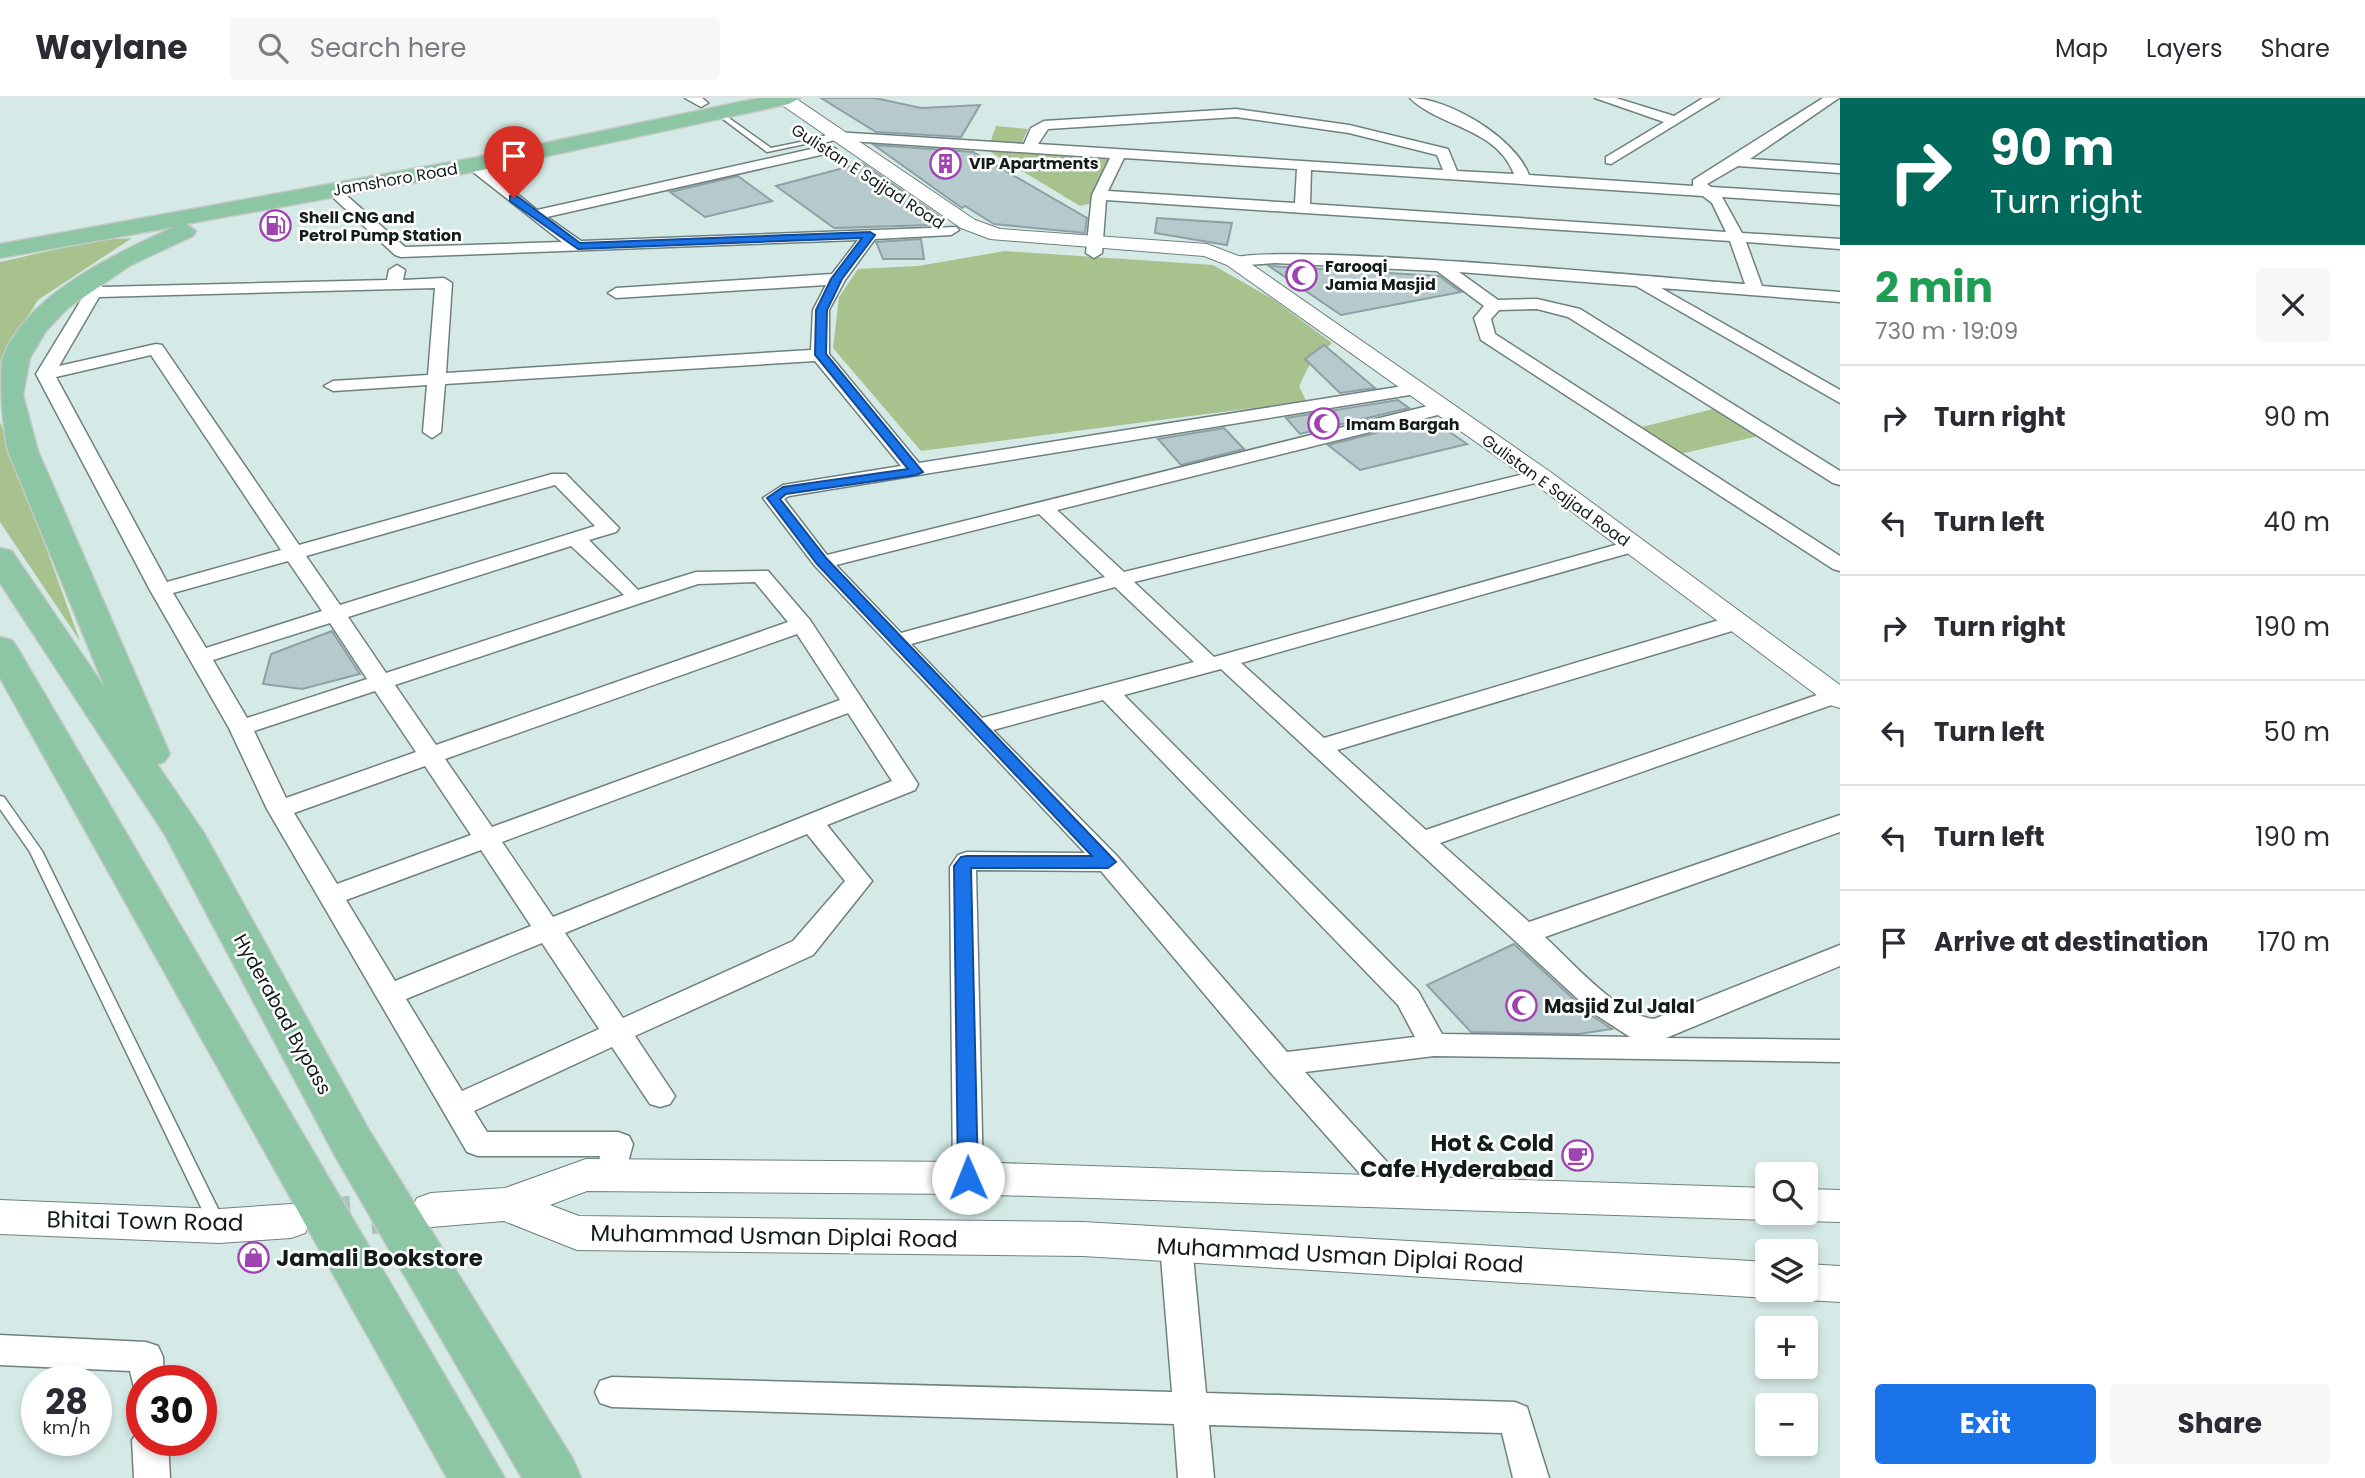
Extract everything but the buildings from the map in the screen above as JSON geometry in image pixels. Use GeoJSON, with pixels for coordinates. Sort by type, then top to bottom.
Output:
{"type":"FeatureCollection","features":[{"type":"Feature","properties":{"kind":"highway","name":"Jamshoro Road"},"geometry":{"type":"LineString","coordinates":[[480,141],[710,103],[755,104],[787,98]]}},
{"type":"Feature","properties":{"kind":"highway","name":"Jamshoro Road"},"geometry":{"type":"LineString","coordinates":[[0,245],[333,191],[463,166],[634,130],[710,103]]}},
{"type":"Feature","properties":{"kind":"highway"},"geometry":{"type":"LineString","coordinates":[[579,125],[501,147],[517,150],[634,130]]}},
{"type":"Feature","properties":{"kind":"highway","name":"Jamshoro Road"},"geometry":{"type":"LineString","coordinates":[[0,245],[418,153]]}},
{"type":"Feature","properties":{"kind":"highway"},"geometry":{"type":"LineString","coordinates":[[293,180],[439,155],[464,158],[463,166]]}},
{"type":"Feature","properties":{"kind":"highway"},"geometry":{"type":"LineString","coordinates":[[184,833],[23,451],[9,396],[16,358],[35,327],[59,302],[90,287],[165,239],[244,206]]}},
{"type":"Feature","properties":{"kind":"highway","name":"Hyderabad Bypass"},"geometry":{"type":"LineString","coordinates":[[0,558],[184,833],[352,1143],[553,1478]]}},
{"type":"Feature","properties":{"kind":"highway"},"geometry":{"type":"LineString","coordinates":[[0,647],[477,1478]]}},
{"type":"Feature","properties":{"kind":"street","name":"Gulistan E Sajjad Road"},"geometry":{"type":"LineString","coordinates":[[787,98],[826,142],[951,230],[1013,246],[1094,248]]}},
{"type":"Feature","properties":{"kind":"street"},"geometry":{"type":"LineString","coordinates":[[1417,98],[1497,142],[1520,163],[1522,177]]}},
{"type":"Feature","properties":{"kind":"street"},"geometry":{"type":"LineString","coordinates":[[1602,98],[1673,120]]}},
{"type":"Feature","properties":{"kind":"street"},"geometry":{"type":"LineString","coordinates":[[1611,160],[1712,98]]}},
{"type":"Feature","properties":{"kind":"street"},"geometry":{"type":"LineString","coordinates":[[1755,290],[1736,236],[1718,201],[1698,183],[1832,98]]}},
{"type":"Feature","properties":{"kind":"street","name":"Gulistan E Sajjad Road"},"geometry":{"type":"LineString","coordinates":[[755,104],[968,224],[997,235],[1094,248],[1234,261],[1540,476],[1734,623],[1838,696]]}},
{"type":"Feature","properties":{"kind":"street"},"geometry":{"type":"LineString","coordinates":[[1029,149],[1036,131],[1044,125],[1236,113],[1349,129],[1443,152],[1451,173]]}},
{"type":"Feature","properties":{"kind":"street"},"geometry":{"type":"LineString","coordinates":[[534,215],[826,142],[1119,153],[1522,177],[1840,200]]}},
{"type":"Feature","properties":{"kind":"street"},"geometry":{"type":"LineString","coordinates":[[1094,248],[1099,195],[1119,153]]}},
{"type":"Feature","properties":{"kind":"street"},"geometry":{"type":"LineString","coordinates":[[1735,162],[1840,169]]}},
{"type":"Feature","properties":{"kind":"street"},"geometry":{"type":"LineString","coordinates":[[1302,210],[1304,165]]}},
{"type":"Feature","properties":{"kind":"street"},"geometry":{"type":"LineString","coordinates":[[463,166],[578,246]]}},
{"type":"Feature","properties":{"kind":"street"},"geometry":{"type":"LineString","coordinates":[[333,191],[401,252],[951,230]]}},
{"type":"Feature","properties":{"kind":"street"},"geometry":{"type":"LineString","coordinates":[[1099,195],[1840,244]]}},
{"type":"Feature","properties":{"kind":"street"},"geometry":{"type":"LineString","coordinates":[[870,235],[836,279],[821,310],[820,355],[916,472]]}},
{"type":"Feature","properties":{"kind":"street"},"geometry":{"type":"LineString","coordinates":[[394,285],[401,252]]}},
{"type":"Feature","properties":{"kind":"street"},"geometry":{"type":"LineString","coordinates":[[1234,261],[1275,258],[1442,267],[1840,297]]}},
{"type":"Feature","properties":{"kind":"street"},"geometry":{"type":"LineString","coordinates":[[1442,267],[1494,305],[1537,303],[1574,313],[1840,479]]}},
{"type":"Feature","properties":{"kind":"street"},"geometry":{"type":"LineString","coordinates":[[616,293],[836,279]]}},
{"type":"Feature","properties":{"kind":"street"},"geometry":{"type":"LineString","coordinates":[[1638,281],[1840,398]]}},
{"type":"Feature","properties":{"kind":"street"},"geometry":{"type":"LineString","coordinates":[[45,373],[90,287],[444,283],[432,432]]}},
{"type":"Feature","properties":{"kind":"street"},"geometry":{"type":"LineString","coordinates":[[1808,294],[1840,311]]}},
{"type":"Feature","properties":{"kind":"street"},"geometry":{"type":"LineString","coordinates":[[1494,305],[1482,318],[1487,336],[1840,565]]}},
{"type":"Feature","properties":{"kind":"street"},"geometry":{"type":"LineString","coordinates":[[45,373],[156,349],[660,1096]]}},
{"type":"Feature","properties":{"kind":"street"},"geometry":{"type":"LineString","coordinates":[[333,386],[438,377],[820,355]]}},
{"type":"Feature","properties":{"kind":"street"},"geometry":{"type":"LineString","coordinates":[[45,373],[161,590],[241,727],[279,809],[478,1144],[618,1144],[611,1175]]}},
{"type":"Feature","properties":{"kind":"street"},"geometry":{"type":"LineString","coordinates":[[1397,1194],[1280,1064],[1108,862],[822,562],[773,498],[777,493],[1416,389]]}},
{"type":"Feature","properties":{"kind":"street"},"geometry":{"type":"LineString","coordinates":[[822,562],[1045,509],[1444,408]]}},
{"type":"Feature","properties":{"kind":"street"},"geometry":{"type":"LineString","coordinates":[[896,641],[1119,580],[1540,476]]}},
{"type":"Feature","properties":{"kind":"street"},"geometry":{"type":"LineString","coordinates":[[161,590],[558,478],[609,528],[200,657]]}},
{"type":"Feature","properties":{"kind":"street"},"geometry":{"type":"LineString","coordinates":[[1045,509],[1119,580],[1318,748],[1527,933],[1604,1006],[1635,1028],[1656,1030],[1840,955]]}},
{"type":"Feature","properties":{"kind":"street"},"geometry":{"type":"LineString","coordinates":[[575,538],[628,589]]}},
{"type":"Feature","properties":{"kind":"street"},"geometry":{"type":"LineString","coordinates":[[977,727],[1218,663],[1633,546]]}},
{"type":"Feature","properties":{"kind":"street"},"geometry":{"type":"LineString","coordinates":[[241,727],[696,578],[761,575],[802,625],[906,784],[546,928],[390,994]]}},
{"type":"Feature","properties":{"kind":"street"},"geometry":{"type":"LineString","coordinates":[[1318,748],[1734,623]]}},
{"type":"Feature","properties":{"kind":"street"},"geometry":{"type":"LineString","coordinates":[[279,809],[429,754],[802,625]]}},
{"type":"Feature","properties":{"kind":"street"},"geometry":{"type":"LineString","coordinates":[[1108,692],[1408,998],[1434,1045]]}},
{"type":"Feature","properties":{"kind":"street"},"geometry":{"type":"LineString","coordinates":[[1422,840],[1838,696]]}},
{"type":"Feature","properties":{"kind":"street"},"geometry":{"type":"LineString","coordinates":[[331,896],[854,703]]}},
{"type":"Feature","properties":{"kind":"street"},"geometry":{"type":"LineString","coordinates":[[456,1106],[803,948],[859,881],[811,822]]}},
{"type":"Feature","properties":{"kind":"street"},"geometry":{"type":"LineString","coordinates":[[1527,933],[1840,823]]}},
{"type":"Feature","properties":{"kind":"street"},"geometry":{"type":"LineString","coordinates":[[968,1178],[962,866],[967,861],[1108,862]]}},
{"type":"Feature","properties":{"kind":"street"},"geometry":{"type":"LineString","coordinates":[[1280,1064],[1434,1045],[1840,1051]]}},
{"type":"Feature","properties":{"kind":"street"},"geometry":{"type":"LineString","coordinates":[[431,1210],[506,1204],[586,1175],[968,1178],[1755,1204]]}},
{"type":"Feature","properties":{"kind":"street","name":"Muhammad Usman Diplai Road"},"geometry":{"type":"LineString","coordinates":[[506,1204],[577,1233],[1083,1239],[1755,1279]]}},
{"type":"Feature","properties":{"kind":"street"},"geometry":{"type":"LineString","coordinates":[[1818,1205],[1840,1206]]}},
{"type":"Feature","properties":{"kind":"street","name":"Bhitai Town Road"},"geometry":{"type":"LineString","coordinates":[[0,1217],[219,1226],[291,1220]]}},
{"type":"Feature","properties":{"kind":"street"},"geometry":{"type":"LineString","coordinates":[[1175,1245],[1196,1478]]}},
{"type":"Feature","properties":{"kind":"street"},"geometry":{"type":"LineString","coordinates":[[1818,1283],[1840,1284]]}},
{"type":"Feature","properties":{"kind":"street"},"geometry":{"type":"LineString","coordinates":[[0,1350],[145,1357],[146,1365]]}},
{"type":"Feature","properties":{"kind":"street"},"geometry":{"type":"LineString","coordinates":[[612,1392],[1190,1411],[1515,1418],[1531,1478]]}},
{"type":"Feature","properties":{"kind":"street"},"geometry":{"type":"LineString","coordinates":[[151,1456],[152,1478]]}},
{"type":"Feature","properties":{"kind":"lane"},"geometry":{"type":"LineString","coordinates":[[710,103],[770,150],[826,142]]}},
{"type":"Feature","properties":{"kind":"lane"},"geometry":{"type":"LineString","coordinates":[[0,800],[36,851],[219,1226]]}},
{"type":"Feature","properties":{"kind":"green space"},"geometry":{"type":"Polygon","coordinates":[[[996,126],[1028,129],[1020,147],[990,143],[996,126]]]}},
{"type":"Feature","properties":{"kind":"green space"},"geometry":{"type":"Polygon","coordinates":[[[989,151],[1113,159],[1093,203],[1080,206],[989,151]]]}},
{"type":"Feature","properties":{"kind":"green space"},"geometry":{"type":"Polygon","coordinates":[[[132,238],[38,300],[0,363],[0,262],[98,240],[132,238]]]}},
{"type":"Feature","properties":{"kind":"green space"},"geometry":{"type":"Polygon","coordinates":[[[1005,251],[1213,265],[1274,300],[1332,343],[1310,364],[1299,386],[1306,401],[921,451],[833,348],[839,297],[858,269],[918,266],[1005,251]]]}},
{"type":"Feature","properties":{"kind":"green space"},"geometry":{"type":"Polygon","coordinates":[[[1717,408],[1763,435],[1680,454],[1642,427],[1717,408]]]}},
{"type":"Feature","properties":{"kind":"green space"},"geometry":{"type":"Polygon","coordinates":[[[0,422],[80,641],[0,522],[0,422]]]}},
{"type":"Feature","properties":{"kind":"tunnel"},"geometry":{"type":"LineString","coordinates":[[311,1219],[413,1211]]}},
{"type":"Feature","properties":{"kind":"place","name":"VIP Apartments"},"geometry":{"type":"Point","coordinates":[946,163]}},
{"type":"Feature","properties":{"kind":"place","name":"Shell CNG and Petrol Pump Station"},"geometry":{"type":"Point","coordinates":[276,226]}},
{"type":"Feature","properties":{"kind":"place","name":"Farooqi Jamia Masjid"},"geometry":{"type":"Point","coordinates":[1302,275]}},
{"type":"Feature","properties":{"kind":"place","name":"Imam Bargah"},"geometry":{"type":"Point","coordinates":[1323,424]}},
{"type":"Feature","properties":{"kind":"place","name":"Masjid Zul Jalal"},"geometry":{"type":"Point","coordinates":[1521,1006]}},
{"type":"Feature","properties":{"kind":"place","name":"Hot & Cold Cafe Hyderabad"},"geometry":{"type":"Point","coordinates":[1577,1156]}},
{"type":"Feature","properties":{"kind":"place","name":"Jamali Bookstore"},"geometry":{"type":"Point","coordinates":[253,1258]}},
{"type":"Feature","properties":{"kind":"route"},"geometry":{"type":"LineString","coordinates":[[514,198],[578,246],[870,235],[836,279],[821,310],[820,355],[850,395],[916,472],[783,491],[773,498],[822,562],[1108,862],[967,861],[962,866],[968,1178]]}}]}
